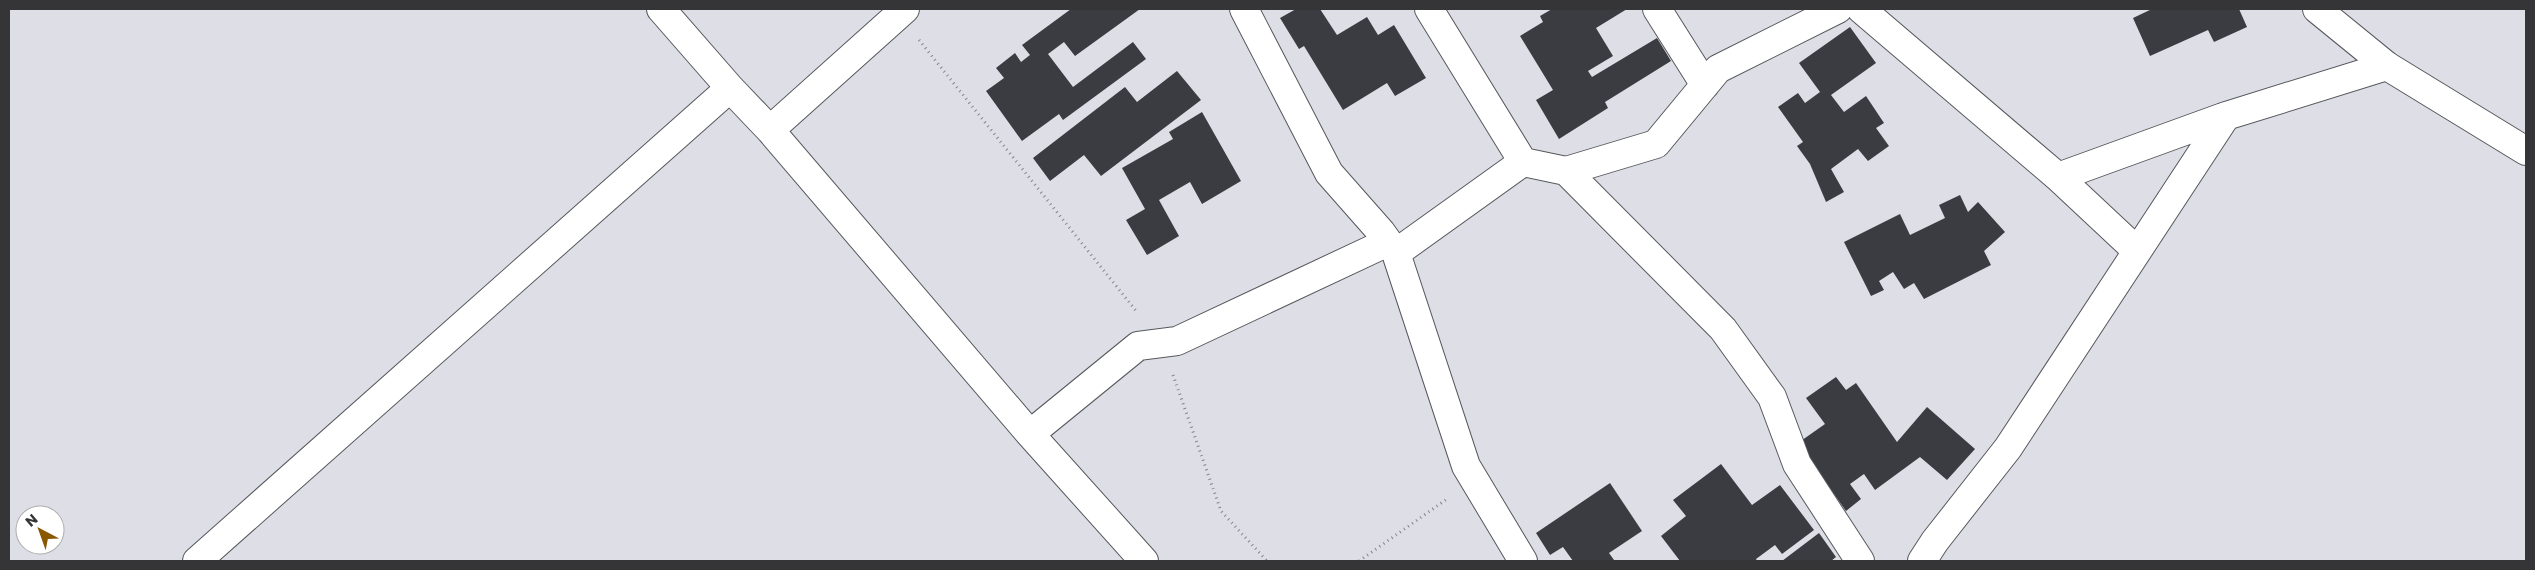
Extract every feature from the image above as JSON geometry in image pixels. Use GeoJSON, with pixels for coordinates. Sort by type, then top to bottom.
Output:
{"type":"FeatureCollection","features":[{"type":"Feature","properties":{"kind":"street"},"geometry":{"type":"LineString","coordinates":[[1244,9],[1329,173],[1392,247],[1466,466],[1523,561]]}},
{"type":"Feature","properties":{"kind":"street"},"geometry":{"type":"LineString","coordinates":[[1428,9],[1524,162]]}},
{"type":"Feature","properties":{"kind":"street"},"geometry":{"type":"LineString","coordinates":[[1657,9],[1705,85]]}},
{"type":"Feature","properties":{"kind":"street"},"geometry":{"type":"LineString","coordinates":[[1030,434],[1138,346],[1177,341],[1392,247],[1524,162],[1566,171],[1656,144],[1718,69],[1838,9]]}},
{"type":"Feature","properties":{"kind":"street"},"geometry":{"type":"LineString","coordinates":[[1860,9],[2058,177],[2136,250]]}},
{"type":"Feature","properties":{"kind":"street"},"geometry":{"type":"LineString","coordinates":[[2317,9],[2387,66],[2526,151]]}},
{"type":"Feature","properties":{"kind":"street"},"geometry":{"type":"LineString","coordinates":[[665,10],[730,88],[770,130],[1030,434],[1144,561]]}},
{"type":"Feature","properties":{"kind":"street"},"geometry":{"type":"LineString","coordinates":[[770,130],[902,12]]}},
{"type":"Feature","properties":{"kind":"street"},"geometry":{"type":"LineString","coordinates":[[2058,177],[2226,116],[2387,66]]}},
{"type":"Feature","properties":{"kind":"street"},"geometry":{"type":"LineString","coordinates":[[197,561],[730,88]]}},
{"type":"Feature","properties":{"kind":"street"},"geometry":{"type":"LineString","coordinates":[[1922,561],[1935,541],[2008,448],[2136,250],[2226,116]]}},
{"type":"Feature","properties":{"kind":"street"},"geometry":{"type":"LineString","coordinates":[[1566,171],[1724,329],[1772,397],[1797,464],[1860,561]]}},
{"type":"Feature","properties":{"kind":"path"},"geometry":{"type":"LineString","coordinates":[[902,12],[1162,343],[1221,511],[1267,561]]}},
{"type":"Feature","properties":{"kind":"path"},"geometry":{"type":"LineString","coordinates":[[1359,561],[1474,480]]}},
{"type":"Feature","properties":{"kind":"building"},"geometry":{"type":"Polygon","coordinates":[[[1071,9],[1140,9],[1075,56],[1064,42],[1048,54],[1073,87],[1133,42],[1146,59],[1063,120],[1059,114],[1022,141],[986,91],[1004,78],[996,68],[1015,53],[1021,62],[1030,55],[1022,45],[1071,9]]]}},
{"type":"Feature","properties":{"kind":"building"},"geometry":{"type":"Polygon","coordinates":[[[1296,9],[1320,9],[1337,35],[1367,17],[1378,35],[1394,25],[1426,78],[1395,96],[1387,83],[1343,110],[1304,46],[1299,49],[1280,18],[1296,9]]]}},
{"type":"Feature","properties":{"kind":"building"},"geometry":{"type":"Polygon","coordinates":[[[1552,9],[1627,9],[1596,28],[1613,56],[1588,71],[1592,77],[1657,38],[1671,61],[1605,102],[1608,108],[1559,139],[1536,100],[1553,90],[1520,36],[1543,22],[1540,16],[1552,9]]]}},
{"type":"Feature","properties":{"kind":"building"},"geometry":{"type":"Polygon","coordinates":[[[2152,9],[2239,9],[2247,27],[2214,42],[2208,30],[2150,56],[2133,18],[2152,9]]]}},
{"type":"Feature","properties":{"kind":"building"},"geometry":{"type":"Polygon","coordinates":[[[1850,27],[1876,63],[1831,95],[1844,112],[1866,96],[1884,123],[1876,128],[1889,146],[1868,161],[1858,149],[1831,169],[1844,192],[1826,202],[1810,164],[1797,146],[1803,142],[1778,107],[1798,93],[1805,103],[1820,92],[1799,63],[1850,27]]]}},
{"type":"Feature","properties":{"kind":"building"},"geometry":{"type":"Polygon","coordinates":[[[1177,71],[1201,100],[1101,176],[1084,155],[1050,181],[1033,158],[1125,87],[1137,102],[1177,71]]]}},
{"type":"Feature","properties":{"kind":"building"},"geometry":{"type":"Polygon","coordinates":[[[1202,112],[1241,181],[1202,204],[1190,182],[1159,200],[1179,236],[1147,255],[1126,220],[1145,209],[1122,168],[1173,139],[1169,132],[1202,112]]]}},
{"type":"Feature","properties":{"kind":"building"},"geometry":{"type":"Polygon","coordinates":[[[1960,195],[1968,212],[1978,202],[2005,232],[1984,251],[1991,265],[1924,299],[1914,283],[1904,289],[1893,272],[1879,281],[1884,290],[1871,296],[1844,242],[1900,214],[1910,235],[1945,218],[1939,205],[1960,195]]]}},
{"type":"Feature","properties":{"kind":"building"},"geometry":{"type":"Polygon","coordinates":[[[1836,377],[1846,390],[1856,383],[1897,442],[1927,407],[1975,449],[1947,480],[1920,457],[1875,490],[1864,474],[1850,484],[1861,499],[1846,511],[1798,443],[1825,424],[1806,398],[1836,377]]]}},
{"type":"Feature","properties":{"kind":"building"},"geometry":{"type":"Polygon","coordinates":[[[1721,464],[1752,505],[1780,485],[1814,530],[1782,554],[1775,545],[1756,559],[1757,561],[1680,561],[1661,536],[1686,516],[1673,500],[1721,464]]]}},
{"type":"Feature","properties":{"kind":"building"},"geometry":{"type":"Polygon","coordinates":[[[1610,483],[1642,531],[1609,553],[1614,560],[1612,561],[1573,561],[1563,547],[1550,555],[1536,533],[1610,483]]]}},
{"type":"Feature","properties":{"kind":"building"},"geometry":{"type":"Polygon","coordinates":[[[1819,533],[1836,557],[1831,561],[1782,561],[1819,533]]]}}]}
